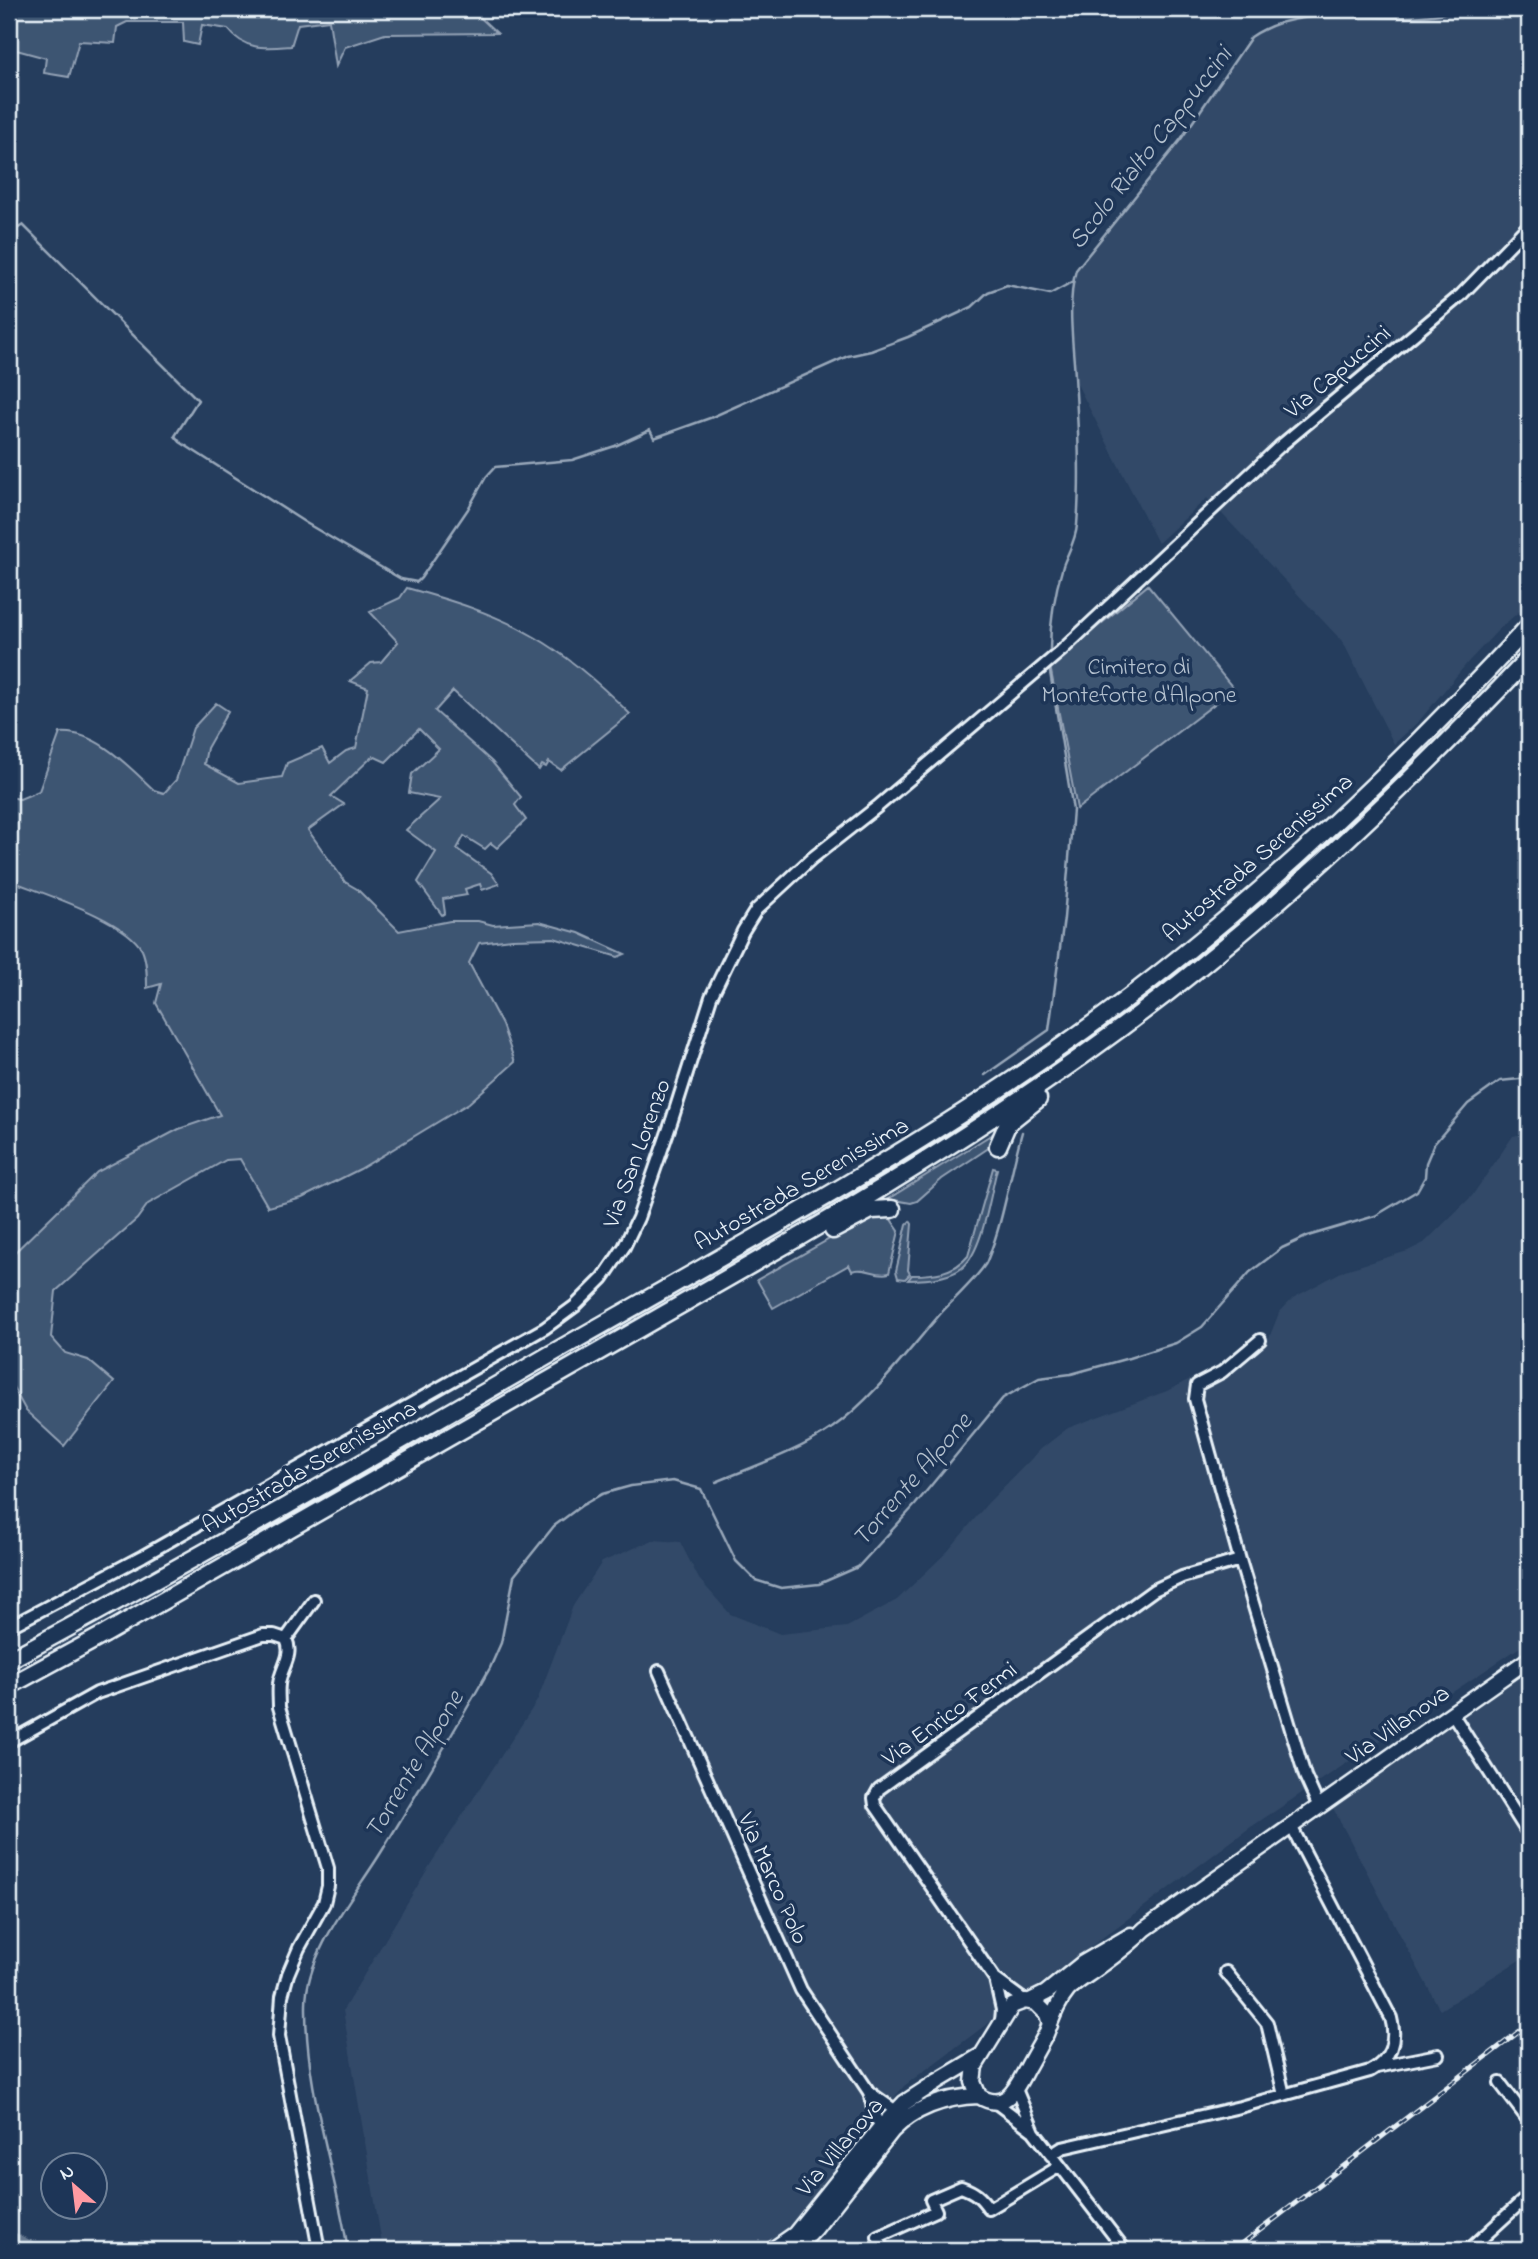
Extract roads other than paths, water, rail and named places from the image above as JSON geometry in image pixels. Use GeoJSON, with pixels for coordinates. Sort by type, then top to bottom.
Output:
{"type":"FeatureCollection","features":[{"type":"Feature","properties":{"kind":"highway","name":"Autostrada Serenissima"},"geometry":{"type":"LineString","coordinates":[[9,1660],[102,1610],[851,1182],[988,1097],[1113,1009],[1265,886],[1428,733],[1529,626]]}},
{"type":"Feature","properties":{"kind":"highway","name":"Autostrada Serenissima"},"geometry":{"type":"LineString","coordinates":[[9,1686],[899,1179],[1068,1067],[1200,967],[1291,890],[1388,802],[1529,658]]}},
{"type":"Feature","properties":{"kind":"highway"},"geometry":{"type":"LineString","coordinates":[[998,1146],[1008,1123],[1036,1100],[1068,1067]]}},
{"type":"Feature","properties":{"kind":"highway"},"geometry":{"type":"LineString","coordinates":[[768,1254],[811,1240],[865,1213],[892,1209]]}},
{"type":"Feature","properties":{"kind":"main road","name":"Via Villanova"},"geometry":{"type":"LineString","coordinates":[[1016,2089],[1050,2025],[1057,2006],[1069,1989],[1125,1948],[1145,1929],[1529,1659]]}},
{"type":"Feature","properties":{"kind":"main road","name":"Via Villanova"},"geometry":{"type":"LineString","coordinates":[[1001,2021],[1012,2006],[1046,1993],[1083,1963],[1122,1939],[1145,1929]]}},
{"type":"Feature","properties":{"kind":"main road"},"geometry":{"type":"LineString","coordinates":[[1028,2001],[1042,2008],[1050,2025]]}},
{"type":"Feature","properties":{"kind":"main road"},"geometry":{"type":"LineString","coordinates":[[1001,2021],[972,2075],[975,2090],[979,2096],[995,2102],[1009,2097],[1016,2089]]}},
{"type":"Feature","properties":{"kind":"main road","name":"Via Villanova"},"geometry":{"type":"LineString","coordinates":[[772,2250],[795,2234],[897,2111],[913,2097],[981,2056]]}},
{"type":"Feature","properties":{"kind":"main road","name":"Via Villanova"},"geometry":{"type":"LineString","coordinates":[[794,2250],[815,2229],[892,2130],[904,2119],[934,2103],[957,2097],[979,2096]]}},
{"type":"Feature","properties":{"kind":"street","name":"Via Capuccini"},"geometry":{"type":"LineString","coordinates":[[1171,548],[1289,438],[1461,295],[1529,225]]}},
{"type":"Feature","properties":{"kind":"street","name":"Via San Lorenzo"},"geometry":{"type":"LineString","coordinates":[[9,1627],[143,1556],[545,1328],[575,1306],[603,1279],[624,1247],[638,1218],[711,998],[756,910],[811,859],[877,807],[1061,651],[1171,548]]}},
{"type":"Feature","properties":{"kind":"street"},"geometry":{"type":"LineString","coordinates":[[1260,1340],[1222,1372],[1197,1385],[1195,1399],[1305,1776],[1320,1807]]}},
{"type":"Feature","properties":{"kind":"street","name":"Via Enrico Fermi"},"geometry":{"type":"LineString","coordinates":[[1001,2021],[1002,2010],[995,1979],[874,1802],[876,1793],[1154,1590],[1182,1577],[1240,1560]]}},
{"type":"Feature","properties":{"kind":"street"},"geometry":{"type":"LineString","coordinates":[[286,1639],[314,1600]]}},
{"type":"Feature","properties":{"kind":"street"},"geometry":{"type":"LineString","coordinates":[[9,1742],[66,1708],[127,1681],[263,1635],[286,1639],[290,1648],[279,1682],[279,1707],[328,1868],[324,1903],[288,1974],[282,1996],[279,2036],[319,2250]]}},
{"type":"Feature","properties":{"kind":"street","name":"Via Marco Polo"},"geometry":{"type":"LineString","coordinates":[[659,1671],[794,1976],[869,2092],[876,2119],[882,2126]]}},
{"type":"Feature","properties":{"kind":"street"},"geometry":{"type":"LineString","coordinates":[[1452,1713],[1529,1835]]}},
{"type":"Feature","properties":{"kind":"street"},"geometry":{"type":"LineString","coordinates":[[1291,1826],[1391,2018],[1393,2043],[1377,2067]]}},
{"type":"Feature","properties":{"kind":"street"},"geometry":{"type":"LineString","coordinates":[[1226,1972],[1267,2022],[1284,2095]]}},
{"type":"Feature","properties":{"kind":"street","name":"Via Enrico Fermi"},"geometry":{"type":"LineString","coordinates":[[995,1979],[1028,2001]]}},
{"type":"Feature","properties":{"kind":"street"},"geometry":{"type":"LineString","coordinates":[[1051,2155],[1062,2148],[1284,2095],[1377,2067],[1438,2055]]}},
{"type":"Feature","properties":{"kind":"street"},"geometry":{"type":"LineString","coordinates":[[1500,2083],[1529,2121]]}},
{"type":"Feature","properties":{"kind":"street"},"geometry":{"type":"LineString","coordinates":[[1016,2089],[1034,2132],[1125,2250]]}},
{"type":"Feature","properties":{"kind":"street","name":"Via Marco Polo"},"geometry":{"type":"LineString","coordinates":[[869,2092],[897,2111]]}},
{"type":"Feature","properties":{"kind":"street"},"geometry":{"type":"LineString","coordinates":[[995,2102],[1034,2132]]}},
{"type":"Feature","properties":{"kind":"street"},"geometry":{"type":"LineString","coordinates":[[884,2250],[878,2237],[936,2211],[931,2200],[961,2187],[974,2191],[989,2210],[1059,2166]]}},
{"type":"Feature","properties":{"kind":"street"},"geometry":{"type":"LineString","coordinates":[[1469,2250],[1529,2195]]}},
{"type":"Feature","properties":{"kind":"waterway","name":"Scolo Rialto Cappuccini"},"geometry":{"type":"LineString","coordinates":[[1050,650],[1058,586],[1077,525],[1079,451],[1071,309],[1076,270],[1181,139],[1251,37],[1269,27],[1307,18],[1419,16],[1455,9]]}},
{"type":"Feature","properties":{"kind":"waterway"},"geometry":{"type":"LineString","coordinates":[[9,234],[23,225],[198,400],[175,436],[180,442],[306,523],[401,579],[417,582],[495,467],[572,460],[615,446],[650,430],[654,438],[710,418],[848,356],[871,351],[908,337],[972,307],[988,292],[1007,285],[1050,294],[1072,282]]}},
{"type":"Feature","properties":{"kind":"waterway","name":"Scolo Rialto Cappuccini"},"geometry":{"type":"LineString","coordinates":[[985,1075],[1049,1030],[1064,918],[1073,810],[1049,666]]}},
{"type":"Feature","properties":{"kind":"waterway","name":"Torrente Alpone"},"geometry":{"type":"LineString","coordinates":[[348,2250],[310,2067],[306,2005],[308,1984],[335,1922],[385,1846],[490,1668],[501,1643],[514,1576],[554,1526],[602,1494],[631,1486],[673,1481],[701,1489],[736,1561],[755,1580],[781,1588],[819,1584],[858,1567],[915,1505],[1003,1398],[1039,1378],[1071,1374],[1176,1343],[1202,1327],[1250,1272],[1282,1248],[1308,1236],[1375,1216],[1417,1191],[1425,1177],[1426,1163],[1434,1144],[1468,1104],[1500,1081],[1529,1078]]}},
{"type":"Feature","properties":{"kind":"waterway","name":"Scolo Rialto Cappuccini"},"geometry":{"type":"LineString","coordinates":[[716,1482],[805,1444],[847,1417],[876,1389],[974,1279],[987,1261],[993,1245],[1022,1132]]}},
{"type":"Feature","properties":{"kind":"waterway"},"geometry":{"type":"LineString","coordinates":[[9,2240],[30,2250]]}},
{"type":"Feature","properties":{"kind":"railway"},"geometry":{"type":"LineString","coordinates":[[1234,2250],[1529,2024]]}},
{"type":"Feature","properties":{"kind":"park label","name":"Cimitero di Monteforte d'Alpone"},"geometry":{"type":"Point","coordinates":[1139,680]}}]}
